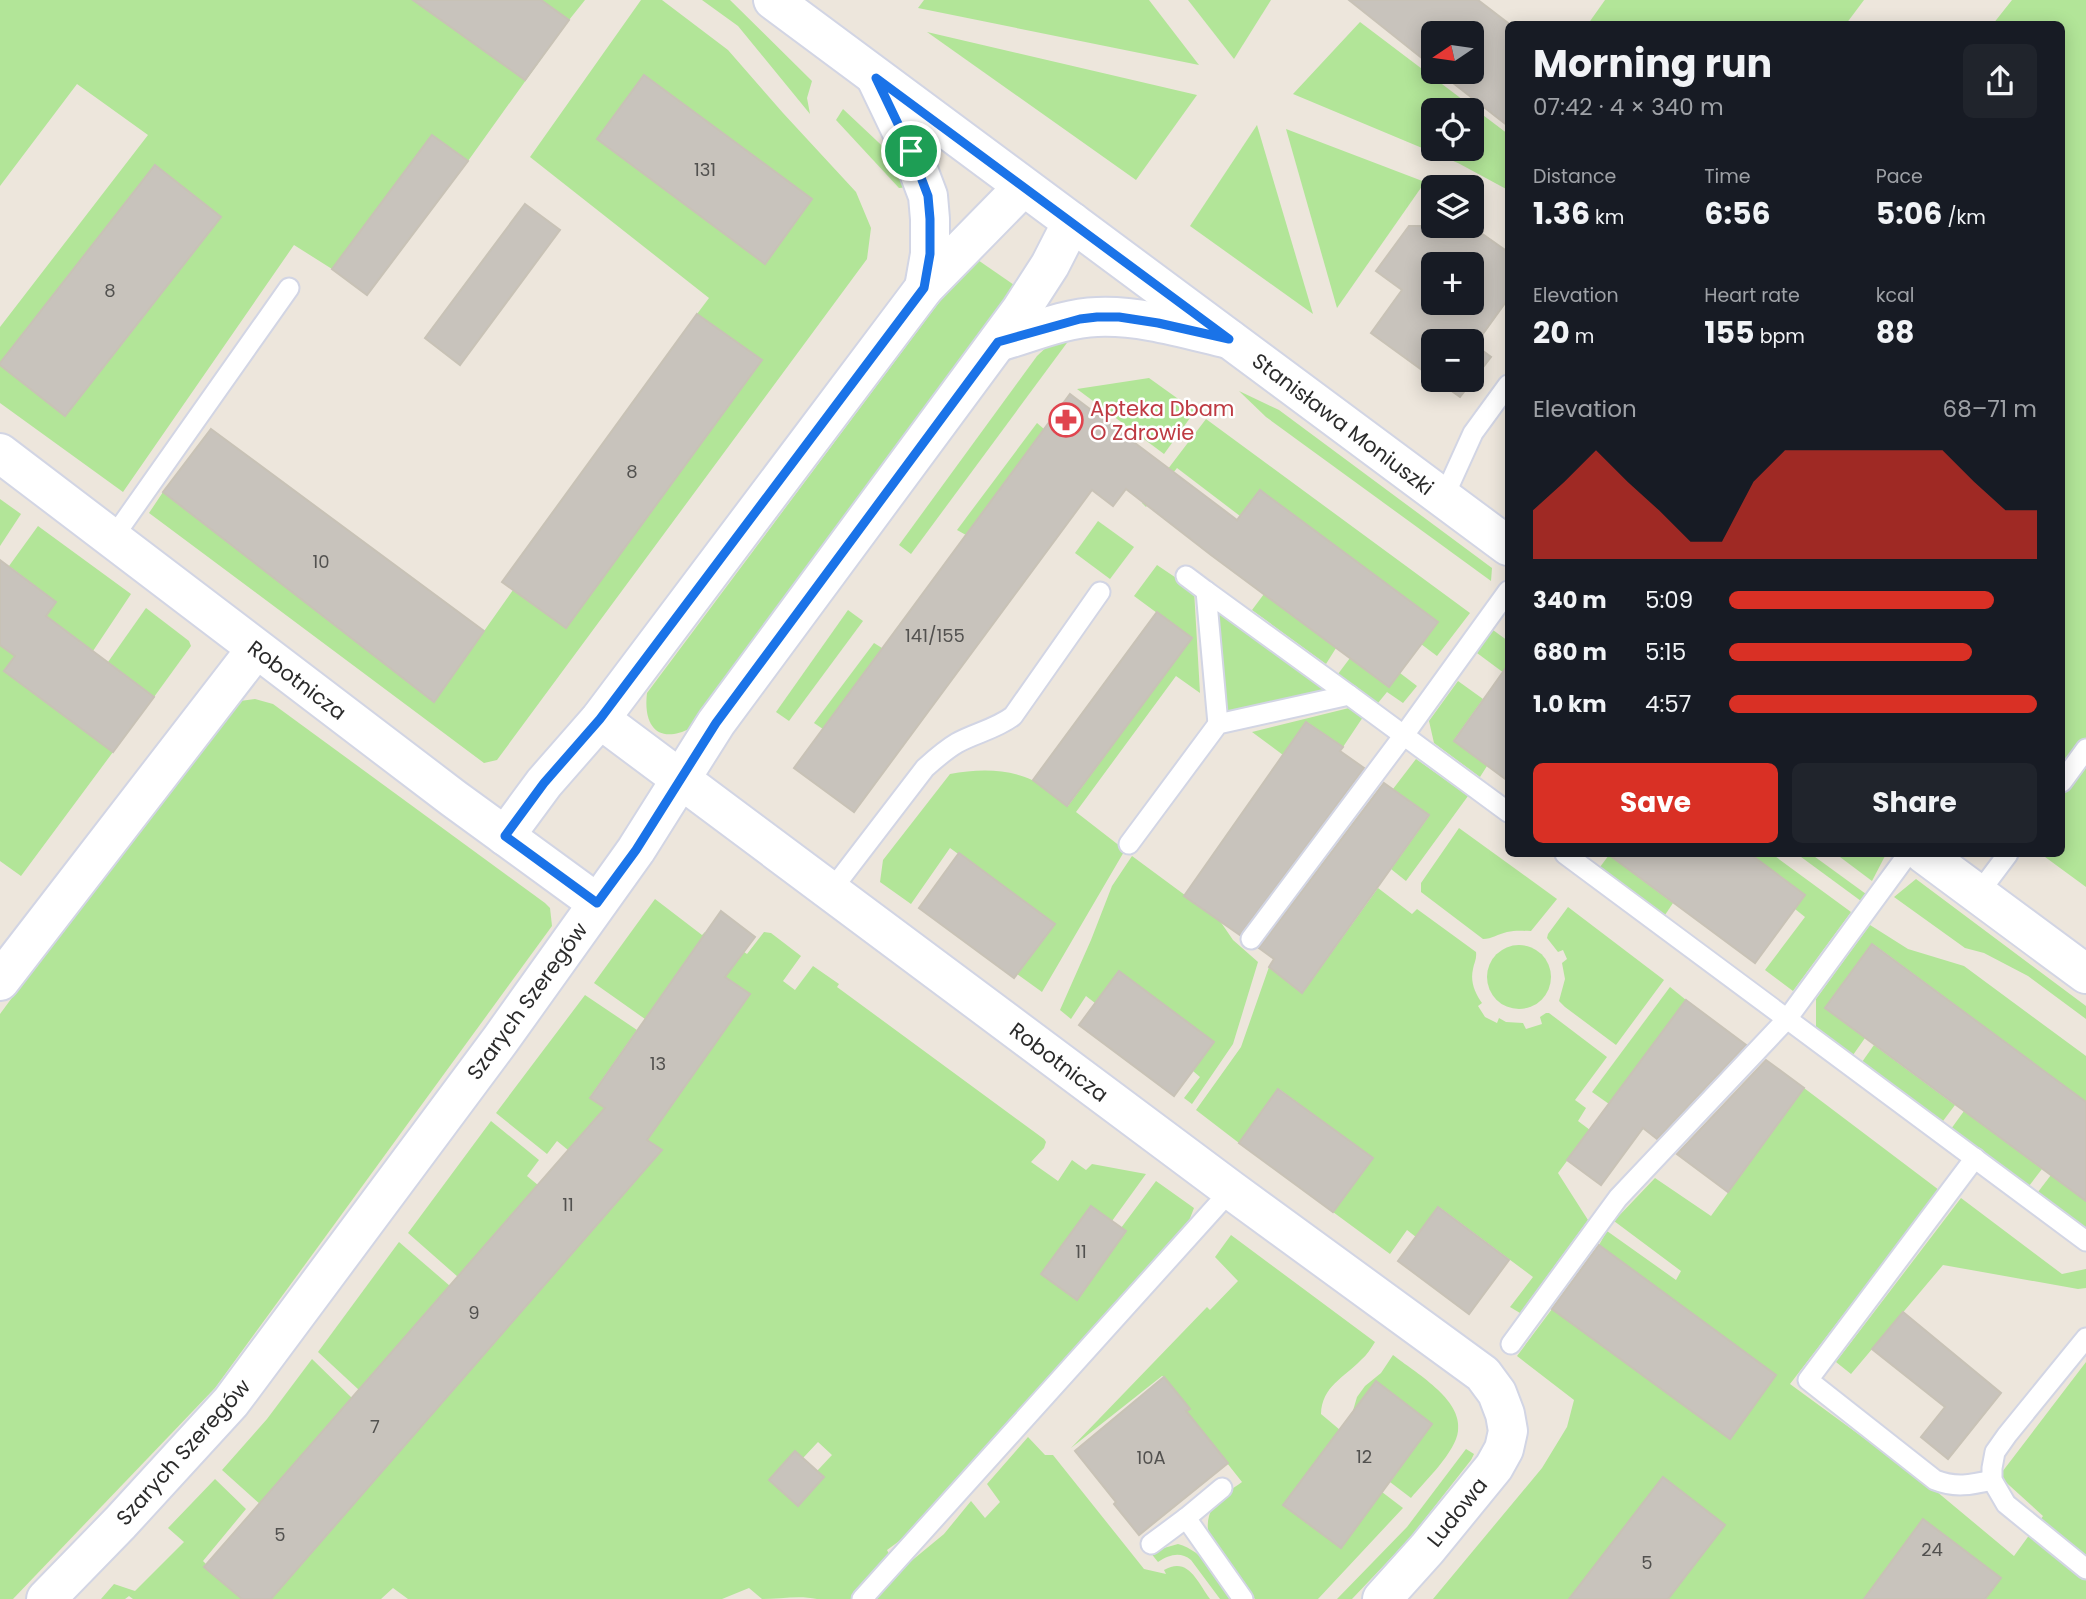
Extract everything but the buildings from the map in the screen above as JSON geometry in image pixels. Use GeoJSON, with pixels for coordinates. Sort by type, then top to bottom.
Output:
{"type":"FeatureCollection","features":[{"type":"Feature","properties":{"kind":"street","name":"Stanisława Moniuszki"},"geometry":{"type":"LineString","coordinates":[[773,0],[812,11],[876,78],[1505,544]]}},
{"type":"Feature","properties":{"kind":"street"},"geometry":{"type":"LineString","coordinates":[[876,78],[911,151],[928,196],[930,254],[924,288]]}},
{"type":"Feature","properties":{"kind":"street"},"geometry":{"type":"LineString","coordinates":[[505,836],[544,783],[600,719],[924,288],[1023,187]]}},
{"type":"Feature","properties":{"kind":"street","name":"Szarych Szeregów"},"geometry":{"type":"LineString","coordinates":[[46,1599],[231,1402],[453,1105],[636,850],[716,723],[998,342],[1050,265],[1072,222]]}},
{"type":"Feature","properties":{"kind":"street"},"geometry":{"type":"LineString","coordinates":[[998,342],[1080,319],[1097,317],[1119,317],[1158,323],[1229,339]]}},
{"type":"Feature","properties":{"kind":"street","name":"Robotnicza"},"geometry":{"type":"LineString","coordinates":[[0,453],[256,649],[597,903]]}},
{"type":"Feature","properties":{"kind":"street"},"geometry":{"type":"LineString","coordinates":[[0,981],[256,649]]}},
{"type":"Feature","properties":{"kind":"street","name":"Robotnicza"},"geometry":{"type":"LineString","coordinates":[[600,719],[1482,1374],[1497,1393],[1505,1414]]}},
{"type":"Feature","properties":{"kind":"street"},"geometry":{"type":"LineString","coordinates":[[1926,857],[2086,974]]}},
{"type":"Feature","properties":{"kind":"street","name":"Ludowa"},"geometry":{"type":"LineString","coordinates":[[1382,1599],[1494,1467],[1504,1449],[1507,1431],[1505,1414]]}},
{"type":"Feature","properties":{"kind":"lane"},"geometry":{"type":"LineString","coordinates":[[112,539],[289,288]]}},
{"type":"Feature","properties":{"kind":"lane"},"geometry":{"type":"LineString","coordinates":[[1443,499],[1473,433],[1505,389]]}},
{"type":"Feature","properties":{"kind":"lane"},"geometry":{"type":"LineString","coordinates":[[1186,576],[1505,810]]}},
{"type":"Feature","properties":{"kind":"lane"},"geometry":{"type":"LineString","coordinates":[[1206,591],[1218,724]]}},
{"type":"Feature","properties":{"kind":"lane"},"geometry":{"type":"LineString","coordinates":[[830,892],[925,768],[940,754],[958,743],[1002,724],[1013,716],[1100,592]]}},
{"type":"Feature","properties":{"kind":"lane"},"geometry":{"type":"LineString","coordinates":[[1251,939],[1505,595]]}},
{"type":"Feature","properties":{"kind":"lane"},"geometry":{"type":"LineString","coordinates":[[1129,844],[1218,724],[1349,695]]}},
{"type":"Feature","properties":{"kind":"lane"},"geometry":{"type":"LineString","coordinates":[[2065,778],[2086,749]]}},
{"type":"Feature","properties":{"kind":"lane"},"geometry":{"type":"LineString","coordinates":[[1569,857],[2086,1241]]}},
{"type":"Feature","properties":{"kind":"lane"},"geometry":{"type":"LineString","coordinates":[[1511,1344],[1618,1198],[1787,1019],[1924,857]]}},
{"type":"Feature","properties":{"kind":"lane"},"geometry":{"type":"LineString","coordinates":[[1978,894],[2006,857]]}},
{"type":"Feature","properties":{"kind":"lane"},"geometry":{"type":"LineString","coordinates":[[1975,1158],[1808,1380],[1935,1480],[1949,1486],[1966,1486],[1992,1480]]}},
{"type":"Feature","properties":{"kind":"lane"},"geometry":{"type":"LineString","coordinates":[[862,1599],[1231,1190]]}},
{"type":"Feature","properties":{"kind":"lane"},"geometry":{"type":"LineString","coordinates":[[2086,1338],[1995,1452],[1992,1468],[1992,1480],[2006,1504],[2086,1569]]}},
{"type":"Feature","properties":{"kind":"lane"},"geometry":{"type":"LineString","coordinates":[[1151,1544],[1222,1488]]}},
{"type":"Feature","properties":{"kind":"lane"},"geometry":{"type":"LineString","coordinates":[[1186,1518],[1243,1599]]}},
{"type":"Feature","properties":{"kind":"green space"},"geometry":{"type":"Polygon","coordinates":[[[0,0],[585,0],[468,161],[432,135],[332,269],[294,245],[123,492],[0,403],[0,327],[148,135],[77,84],[0,186],[0,0]]]}},
{"type":"Feature","properties":{"kind":"green space"},"geometry":{"type":"Polygon","coordinates":[[[641,0],[662,0],[728,50],[856,192],[871,228],[867,259],[497,760],[484,763],[149,513],[163,492],[434,702],[513,590],[566,628],[761,361],[697,314],[709,298],[530,157],[641,0]]]}},
{"type":"Feature","properties":{"kind":"green space"},"geometry":{"type":"Polygon","coordinates":[[[702,0],[730,0],[812,81],[807,98],[810,114],[738,26],[702,0]]]}},
{"type":"Feature","properties":{"kind":"green space"},"geometry":{"type":"Polygon","coordinates":[[[924,0],[1149,0],[1199,65],[918,8],[924,0]]]}},
{"type":"Feature","properties":{"kind":"green space"},"geometry":{"type":"Polygon","coordinates":[[[1188,0],[1271,0],[1234,59],[1188,0]]]}},
{"type":"Feature","properties":{"kind":"green space"},"geometry":{"type":"Polygon","coordinates":[[[1605,0],[1864,0],[1848,21],[1590,21],[1605,0]]]}},
{"type":"Feature","properties":{"kind":"green space"},"geometry":{"type":"Polygon","coordinates":[[[2012,0],[2086,0],[2086,887],[2045,857],[2065,857],[2065,21],[1995,21],[2012,0]]]}},
{"type":"Feature","properties":{"kind":"green space"},"geometry":{"type":"Polygon","coordinates":[[[1360,22],[1421,68],[1421,84],[1442,84],[1460,98],[1421,98],[1421,148],[1293,94],[1360,22]]]}},
{"type":"Feature","properties":{"kind":"green space"},"geometry":{"type":"Polygon","coordinates":[[[927,32],[1197,95],[1136,180],[927,32]]]}},
{"type":"Feature","properties":{"kind":"green space"},"geometry":{"type":"Polygon","coordinates":[[[843,109],[894,157],[909,187],[899,188],[836,120],[843,109]]]}},
{"type":"Feature","properties":{"kind":"green space"},"geometry":{"type":"Polygon","coordinates":[[[1484,116],[1505,132],[1505,188],[1453,161],[1484,161],[1484,116]]]}},
{"type":"Feature","properties":{"kind":"green space"},"geometry":{"type":"Polygon","coordinates":[[[1257,125],[1313,314],[1190,226],[1257,125]]]}},
{"type":"Feature","properties":{"kind":"green space"},"geometry":{"type":"Polygon","coordinates":[[[1286,129],[1421,180],[1421,188],[1337,308],[1286,129]]]}},
{"type":"Feature","properties":{"kind":"green space"},"geometry":{"type":"Polygon","coordinates":[[[975,258],[1017,287],[691,728],[670,734],[655,729],[648,715],[647,693],[975,258]]]}},
{"type":"Feature","properties":{"kind":"green space"},"geometry":{"type":"Polygon","coordinates":[[[1075,332],[911,554],[899,545],[1037,356],[1052,342],[1075,332]]]}},
{"type":"Feature","properties":{"kind":"green space"},"geometry":{"type":"Polygon","coordinates":[[[1149,378],[1195,411],[1164,454],[1077,389],[1149,378]]]}},
{"type":"Feature","properties":{"kind":"green space"},"geometry":{"type":"Polygon","coordinates":[[[1239,391],[1279,410],[1492,568],[1491,581],[1266,417],[1239,391]]]}},
{"type":"Feature","properties":{"kind":"green space"},"geometry":{"type":"Polygon","coordinates":[[[1206,419],[1470,613],[1437,656],[1421,644],[1437,622],[1260,490],[1240,516],[1177,468],[1146,507],[1142,503],[1206,419]]]}},
{"type":"Feature","properties":{"kind":"green space"},"geometry":{"type":"Polygon","coordinates":[[[1037,423],[1044,429],[966,535],[957,530],[1037,423]]]}},
{"type":"Feature","properties":{"kind":"green space"},"geometry":{"type":"Polygon","coordinates":[[[0,499],[21,514],[0,546],[0,499]]]}},
{"type":"Feature","properties":{"kind":"green space"},"geometry":{"type":"Polygon","coordinates":[[[1098,521],[1134,547],[1110,579],[1075,553],[1098,521]]]}},
{"type":"Feature","properties":{"kind":"green space"},"geometry":{"type":"Polygon","coordinates":[[[38,526],[131,594],[93,651],[46,616],[56,602],[9,566],[38,526]]]}},
{"type":"Feature","properties":{"kind":"green space"},"geometry":{"type":"Polygon","coordinates":[[[1157,565],[1194,590],[1200,693],[1176,676],[1076,812],[1125,850],[1042,992],[1017,974],[1054,924],[950,848],[911,904],[880,882],[883,860],[950,774],[971,771],[1012,773],[1037,783],[1068,806],[1191,638],[1134,596],[1157,565]]]}},
{"type":"Feature","properties":{"kind":"green space"},"geometry":{"type":"Polygon","coordinates":[[[1264,594],[1336,648],[1326,664],[1252,610],[1264,594]]]}},
{"type":"Feature","properties":{"kind":"green space"},"geometry":{"type":"Polygon","coordinates":[[[1215,606],[1326,689],[1225,714],[1215,606]]]}},
{"type":"Feature","properties":{"kind":"green space"},"geometry":{"type":"Polygon","coordinates":[[[146,608],[189,641],[191,646],[154,697],[108,662],[146,608]]]}},
{"type":"Feature","properties":{"kind":"green space"},"geometry":{"type":"Polygon","coordinates":[[[848,610],[863,621],[789,721],[776,712],[848,610]]]}},
{"type":"Feature","properties":{"kind":"green space"},"geometry":{"type":"Polygon","coordinates":[[[1493,630],[1505,639],[1505,674],[1477,653],[1493,630]]]}},
{"type":"Feature","properties":{"kind":"green space"},"geometry":{"type":"Polygon","coordinates":[[[874,643],[882,648],[823,729],[814,723],[874,643]]]}},
{"type":"Feature","properties":{"kind":"green space"},"geometry":{"type":"Polygon","coordinates":[[[0,645],[15,656],[5,671],[113,752],[21,876],[0,861],[0,645]]]}},
{"type":"Feature","properties":{"kind":"green space"},"geometry":{"type":"Polygon","coordinates":[[[1350,658],[1388,687],[1400,673],[1417,686],[1403,703],[1387,692],[1378,703],[1338,674],[1350,658]]]}},
{"type":"Feature","properties":{"kind":"green space"},"geometry":{"type":"Polygon","coordinates":[[[1458,681],[1483,699],[1454,740],[1487,766],[1480,777],[1434,743],[1429,721],[1458,681]]]}},
{"type":"Feature","properties":{"kind":"green space"},"geometry":{"type":"Polygon","coordinates":[[[255,699],[273,704],[545,903],[550,908],[552,926],[215,1388],[13,1599],[0,1599],[0,1014],[219,717],[240,701],[255,699]]]}},
{"type":"Feature","properties":{"kind":"green space"},"geometry":{"type":"Polygon","coordinates":[[[1349,708],[1363,717],[1343,747],[1307,722],[1283,755],[1252,732],[1349,708]]]}},
{"type":"Feature","properties":{"kind":"green space"},"geometry":{"type":"Polygon","coordinates":[[[1416,759],[1468,796],[1406,881],[1391,869],[1429,816],[1393,789],[1416,759]]]}},
{"type":"Feature","properties":{"kind":"green space"},"geometry":{"type":"Polygon","coordinates":[[[1459,828],[1557,899],[1531,931],[1510,931],[1483,939],[1421,892],[1421,883],[1459,828]]]}},
{"type":"Feature","properties":{"kind":"green space"},"geometry":{"type":"Polygon","coordinates":[[[1132,856],[1220,921],[1233,940],[1258,962],[1233,1044],[1192,1104],[1184,1098],[1200,1077],[1119,972],[1095,1003],[1086,996],[1071,1019],[1060,1010],[1112,886],[1132,856]]]}},
{"type":"Feature","properties":{"kind":"green space"},"geometry":{"type":"Polygon","coordinates":[[[1608,857],[1612,857],[1673,903],[1665,915],[1600,867],[1608,857]]]}},
{"type":"Feature","properties":{"kind":"green space"},"geometry":{"type":"Polygon","coordinates":[[[1754,857],[1776,857],[1851,912],[1793,991],[1765,970],[1805,917],[1795,909],[1805,895],[1754,857]]]}},
{"type":"Feature","properties":{"kind":"green space"},"geometry":{"type":"Polygon","coordinates":[[[1801,857],[1815,857],[1866,894],[1861,901],[1801,857]]]}},
{"type":"Feature","properties":{"kind":"green space"},"geometry":{"type":"Polygon","coordinates":[[[1840,857],[1884,857],[1872,881],[1840,857]]]}},
{"type":"Feature","properties":{"kind":"green space"},"geometry":{"type":"Polygon","coordinates":[[[1916,879],[2086,1006],[2086,1019],[2028,976],[1984,953],[1965,948],[1894,897],[1916,879]]]}},
{"type":"Feature","properties":{"kind":"green space"},"geometry":{"type":"Polygon","coordinates":[[[1378,888],[1412,914],[1417,909],[1476,952],[1473,983],[1482,1003],[1478,1006],[1485,1017],[1497,1023],[1499,1018],[1506,1022],[1523,1023],[1526,1029],[1542,1024],[1540,1017],[1549,1013],[1607,1057],[1575,1100],[1586,1108],[1578,1121],[1590,1130],[1558,1173],[1588,1220],[1520,1313],[1510,1307],[1533,1277],[1439,1207],[1416,1237],[1407,1230],[1390,1254],[1333,1212],[1372,1158],[1279,1089],[1239,1143],[1196,1110],[1241,1047],[1269,967],[1303,992],[1378,888]]]}},
{"type":"Feature","properties":{"kind":"green space"},"geometry":{"type":"Polygon","coordinates":[[[655,899],[702,935],[705,932],[739,958],[744,952],[747,954],[764,932],[771,933],[801,956],[783,981],[795,990],[813,966],[839,984],[837,987],[1044,1139],[1044,1148],[1031,1162],[1058,1181],[1072,1160],[1086,1170],[1092,1164],[1146,1174],[1112,1221],[1091,1206],[1042,1274],[1076,1300],[1126,1232],[1121,1228],[1156,1181],[1194,1208],[1187,1226],[1139,1284],[1006,1424],[902,1539],[887,1550],[896,1568],[904,1567],[944,1534],[971,1501],[985,1518],[1000,1502],[987,1484],[1028,1437],[1045,1455],[1053,1455],[1144,1569],[1166,1574],[1164,1570],[1172,1566],[1186,1568],[1210,1599],[762,1599],[749,1588],[722,1599],[408,1599],[393,1588],[381,1599],[271,1599],[662,1150],[647,1140],[749,994],[691,954],[645,1019],[594,983],[655,899]],[[818,1442],[803,1458],[795,1451],[817,1471],[832,1455],[818,1442]]]}},
{"type":"Feature","properties":{"kind":"green space"},"geometry":{"type":"Polygon","coordinates":[[[1568,907],[1664,980],[1616,1045],[1559,1001],[1565,979],[1562,963],[1567,959],[1563,950],[1558,952],[1547,938],[1568,907]]]}},
{"type":"Feature","properties":{"kind":"green space"},"geometry":{"type":"Polygon","coordinates":[[[1870,925],[1908,949],[1964,966],[2086,1056],[2086,1102],[1873,944],[1825,1008],[1865,1038],[1853,1055],[1816,1027],[1816,999],[1870,925]]]}},
{"type":"Feature","properties":{"kind":"green space"},"geometry":{"type":"Polygon","coordinates":[[[1519,945],[1542,954],[1551,977],[1542,1000],[1519,1009],[1496,1000],[1487,977],[1496,954],[1519,945]]]}},
{"type":"Feature","properties":{"kind":"green space"},"geometry":{"type":"Polygon","coordinates":[[[1670,987],[1686,1000],[1609,1104],[1592,1092],[1670,987]]]}},
{"type":"Feature","properties":{"kind":"green space"},"geometry":{"type":"Polygon","coordinates":[[[585,995],[637,1030],[590,1097],[605,1108],[568,1150],[557,1141],[547,1154],[496,1113],[585,995]]]}},
{"type":"Feature","properties":{"kind":"green space"},"geometry":{"type":"Polygon","coordinates":[[[1874,1045],[1955,1105],[1943,1121],[1862,1062],[1874,1045]]]}},
{"type":"Feature","properties":{"kind":"green space"},"geometry":{"type":"Polygon","coordinates":[[[1804,1088],[1939,1190],[1790,1384],[1936,1491],[2014,1556],[2043,1516],[1999,1476],[2086,1362],[2086,1599],[1433,1599],[1542,1468],[1567,1427],[1574,1400],[1517,1356],[1552,1309],[1730,1439],[1776,1375],[1599,1245],[1607,1231],[1676,1280],[1681,1271],[1614,1221],[1655,1178],[1711,1216],[1804,1088]]]}},
{"type":"Feature","properties":{"kind":"green space"},"geometry":{"type":"Polygon","coordinates":[[[1964,1111],[2042,1169],[2029,1186],[1951,1129],[1964,1111]]]}},
{"type":"Feature","properties":{"kind":"green space"},"geometry":{"type":"Polygon","coordinates":[[[491,1121],[539,1160],[527,1176],[538,1185],[458,1277],[408,1233],[491,1121]]]}},
{"type":"Feature","properties":{"kind":"green space"},"geometry":{"type":"Polygon","coordinates":[[[2051,1175],[2086,1201],[2086,1228],[2038,1192],[2051,1175]]]}},
{"type":"Feature","properties":{"kind":"green space"},"geometry":{"type":"Polygon","coordinates":[[[1961,1198],[2062,1274],[2086,1269],[2086,1288],[2078,1289],[1943,1265],[1851,1374],[1836,1362],[1961,1198]]]}},
{"type":"Feature","properties":{"kind":"green space"},"geometry":{"type":"Polygon","coordinates":[[[1231,1235],[1375,1342],[1365,1356],[1335,1383],[1325,1396],[1321,1414],[1340,1430],[1284,1506],[1341,1548],[1382,1492],[1403,1508],[1318,1599],[1255,1599],[1221,1554],[1210,1536],[1209,1515],[1219,1499],[1242,1482],[1186,1411],[1189,1408],[1164,1377],[1071,1448],[1207,1307],[1210,1310],[1238,1281],[1215,1257],[1231,1235]]]}},
{"type":"Feature","properties":{"kind":"green space"},"geometry":{"type":"Polygon","coordinates":[[[399,1242],[450,1286],[359,1390],[318,1352],[399,1242]]]}},
{"type":"Feature","properties":{"kind":"green space"},"geometry":{"type":"Polygon","coordinates":[[[1393,1355],[1435,1387],[1453,1408],[1458,1419],[1458,1431],[1452,1448],[1411,1498],[1390,1482],[1432,1424],[1376,1382],[1352,1414],[1357,1397],[1365,1386],[1381,1373],[1393,1355]]]}},
{"type":"Feature","properties":{"kind":"green space"},"geometry":{"type":"Polygon","coordinates":[[[312,1359],[352,1398],[260,1504],[222,1470],[267,1419],[312,1359]]]}},
{"type":"Feature","properties":{"kind":"green space"},"geometry":{"type":"Polygon","coordinates":[[[1466,1449],[1474,1454],[1471,1460],[1409,1539],[1352,1599],[1337,1599],[1407,1527],[1466,1449]]]}},
{"type":"Feature","properties":{"kind":"green space"},"geometry":{"type":"Polygon","coordinates":[[[215,1479],[246,1509],[203,1561],[207,1565],[205,1568],[242,1599],[133,1599],[129,1596],[125,1599],[101,1599],[114,1584],[135,1591],[184,1542],[168,1528],[215,1479]]]}},
{"type":"Feature","properties":{"kind":"green space"},"geometry":{"type":"Polygon","coordinates":[[[1178,1544],[1203,1559],[1233,1599],[1220,1599],[1187,1557],[1174,1555],[1158,1562],[1150,1552],[1178,1544]]]}},
{"type":"Feature","properties":{"kind":"place","name":"Apteka Dbam O Zdrowie"},"geometry":{"type":"Point","coordinates":[1066,420]}},
{"type":"Feature","properties":{"kind":"route"},"geometry":{"type":"LineString","coordinates":[[876,78],[1229,339],[1158,323],[1119,317],[1097,317],[1080,319],[998,342],[716,723],[636,850],[597,903],[505,836],[544,783],[600,719],[924,288],[930,254],[928,196],[911,151],[876,78]]}}]}
